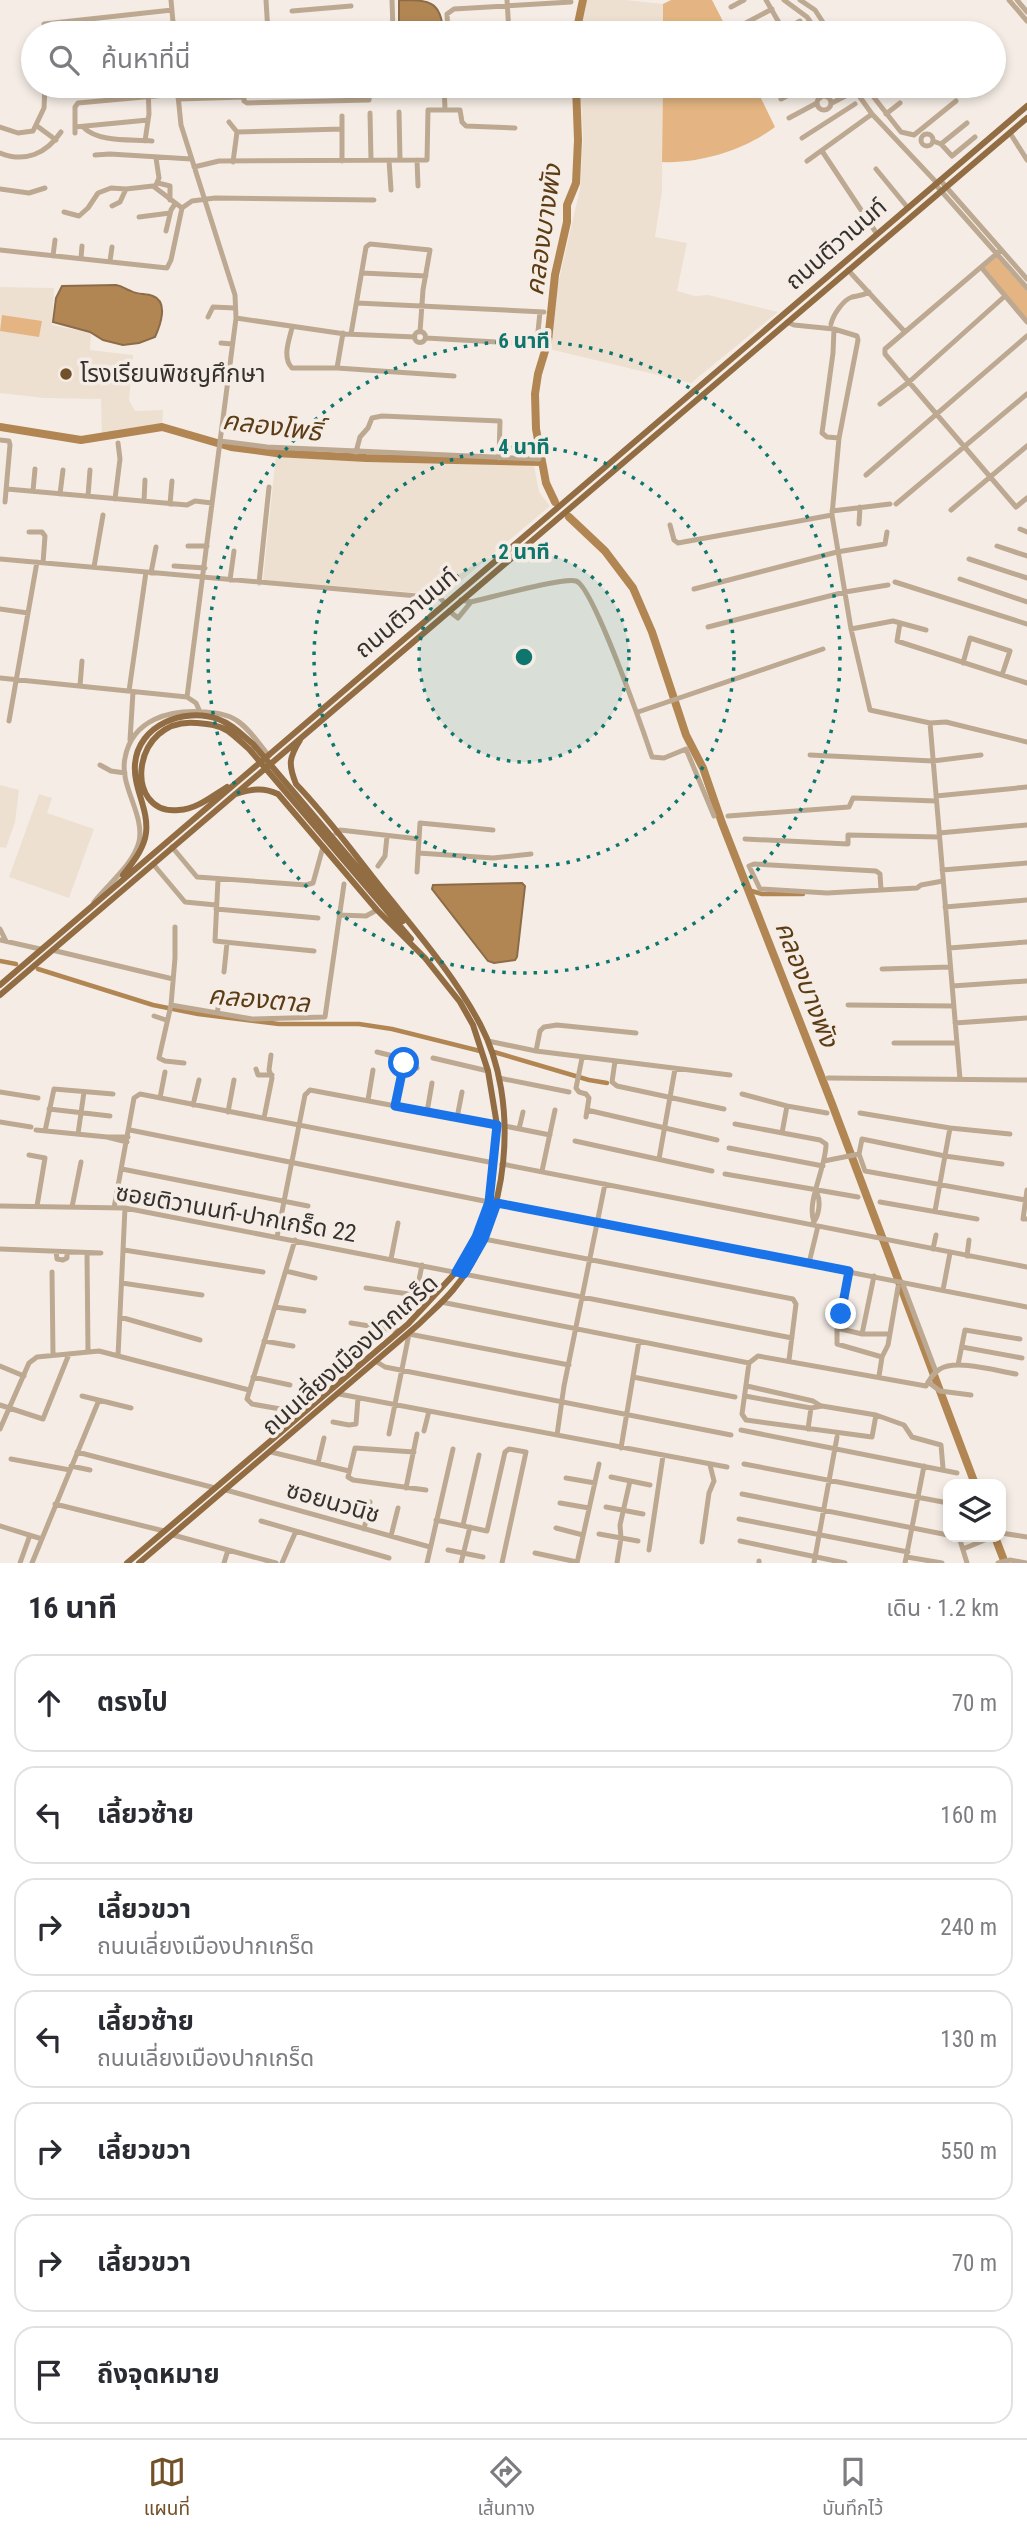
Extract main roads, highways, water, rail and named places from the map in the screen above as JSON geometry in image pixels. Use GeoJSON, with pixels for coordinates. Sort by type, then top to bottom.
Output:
{"type":"FeatureCollection","features":[{"type":"Feature","properties":{"kind":"main road","name":"ถนนติวานนท์"},"geometry":{"type":"LineString","coordinates":[[0,995],[447,608],[461,600],[735,362],[877,234],[1027,106]]}},
{"type":"Feature","properties":{"kind":"main road","name":"ถนนติวานนท์"},"geometry":{"type":"LineString","coordinates":[[0,985],[238,780],[447,608],[1027,118]]}},
{"type":"Feature","properties":{"kind":"main road"},"geometry":{"type":"LineString","coordinates":[[116,885],[139,852],[146,834],[145,812],[135,779],[140,753],[161,732],[183,723],[216,725],[228,731],[249,749],[430,949]]}},
{"type":"Feature","properties":{"kind":"main road","name":"ถนนเลี่ยงเมืองปากเกร็ด"},"geometry":{"type":"LineString","coordinates":[[127,1563],[400,1331],[447,1284],[476,1237],[489,1202],[498,1163],[505,1126],[499,1078],[488,1041],[465,999],[430,949],[299,787],[290,768],[292,756],[304,734]]}},
{"type":"Feature","properties":{"kind":"main road"},"geometry":{"type":"LineString","coordinates":[[140,753],[141,776],[147,795],[157,805],[171,810],[197,805],[238,780]]}},
{"type":"Feature","properties":{"kind":"main road"},"geometry":{"type":"LineString","coordinates":[[229,797],[250,789],[278,794],[282,784],[289,783],[299,787]]}},
{"type":"Feature","properties":{"kind":"main road","name":"ถนนเลี่ยงเมืองปากเกร็ด"},"geometry":{"type":"LineString","coordinates":[[139,1563],[377,1362],[453,1290],[484,1239],[497,1203],[497,1125],[488,1071],[473,1025],[460,1002],[425,958],[377,910],[278,794]]}},
{"type":"Feature","properties":{"kind":"main road"},"geometry":{"type":"LineString","coordinates":[[364,878],[425,958]]}},
{"type":"Feature","properties":{"kind":"waterway","name":"คลองบางพัง"},"geometry":{"type":"LineString","coordinates":[[579,21],[583,0]]}},
{"type":"Feature","properties":{"kind":"waterway","name":"คลองบางพัง"},"geometry":{"type":"LineString","coordinates":[[555,502],[546,483],[536,429],[535,394],[548,341],[555,275],[567,222],[567,205],[576,183],[576,98]]}},
{"type":"Feature","properties":{"kind":"waterway","name":"คลองโพธิ์"},"geometry":{"type":"LineString","coordinates":[[0,427],[81,440],[162,427],[231,447],[276,453],[542,462]]}},
{"type":"Feature","properties":{"kind":"waterway","name":"คลองบางพัง"},"geometry":{"type":"LineString","coordinates":[[569,517],[605,551],[633,588],[652,632],[686,735],[703,768],[973,1479]]}},
{"type":"Feature","properties":{"kind":"waterway"},"geometry":{"type":"LineString","coordinates":[[748,890],[762,894],[803,894]]}},
{"type":"Feature","properties":{"kind":"waterway","name":"คลองตาล"},"geometry":{"type":"LineString","coordinates":[[0,961],[16,964]]}},
{"type":"Feature","properties":{"kind":"waterway","name":"คลองตาล"},"geometry":{"type":"LineString","coordinates":[[38,969],[153,1005],[198,1014],[279,1024],[359,1024],[392,1029],[480,1051]]}},
{"type":"Feature","properties":{"kind":"waterway","name":"คลองตาล"},"geometry":{"type":"LineString","coordinates":[[494,1052],[607,1083]]}},
{"type":"Feature","properties":{"kind":"waterway","name":"คลองบางพัง"},"geometry":{"type":"LineString","coordinates":[[997,1542],[1005,1563]]}},
{"type":"Feature","properties":{"kind":"place","name":"โรงเรียนพิชญศึกษา"},"geometry":{"type":"Point","coordinates":[66,374]}}]}
